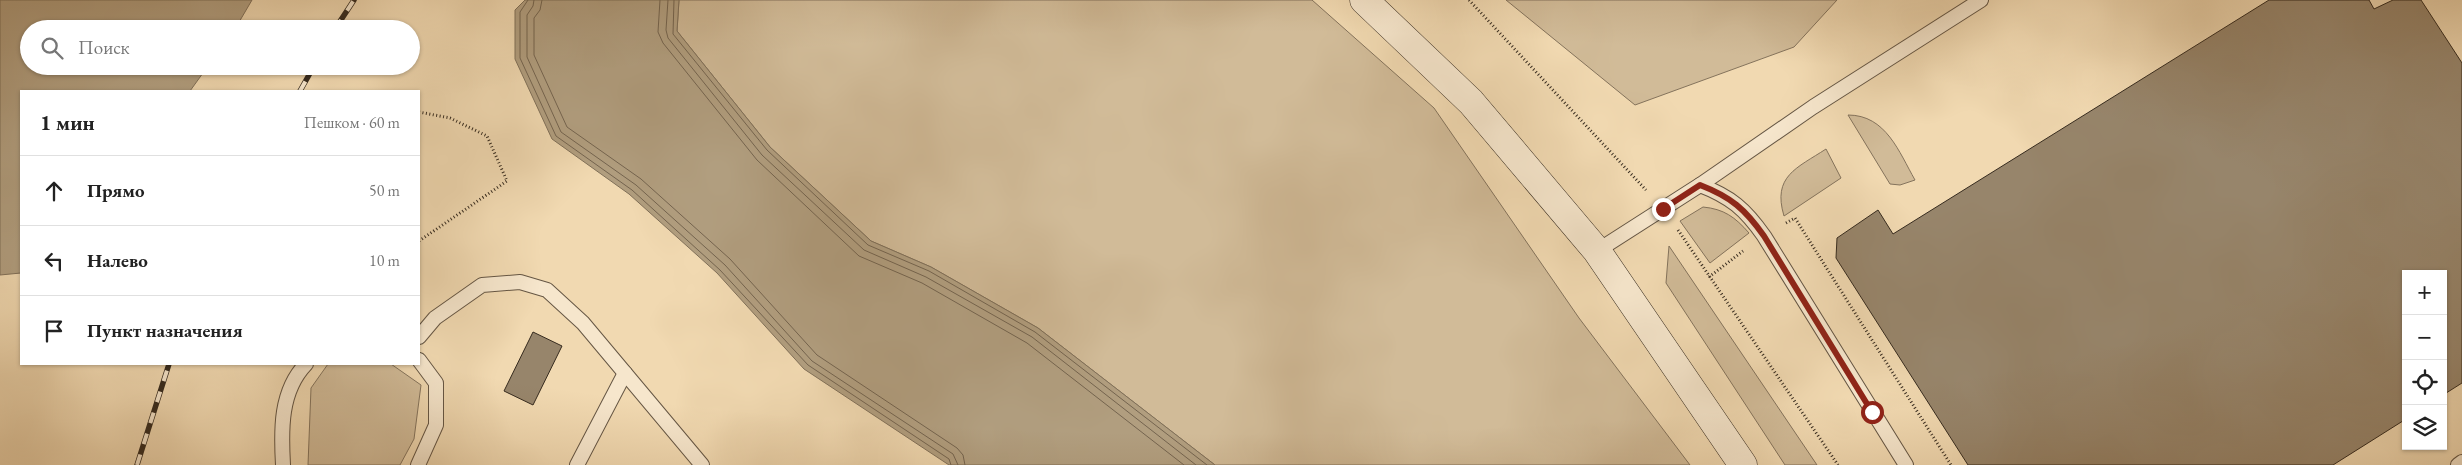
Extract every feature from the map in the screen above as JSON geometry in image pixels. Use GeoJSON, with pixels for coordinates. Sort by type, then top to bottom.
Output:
{"type":"FeatureCollection","features":[{"type":"Feature","properties":{"kind":"main road"},"geometry":{"type":"LineString","coordinates":[[1364,0],[1471,102],[1597,251],[1743,465]]}},
{"type":"Feature","properties":{"kind":"lane"},"geometry":{"type":"LineString","coordinates":[[1597,251],[1700,185],[1813,107],[1981,0]]}},
{"type":"Feature","properties":{"kind":"lane"},"geometry":{"type":"LineString","coordinates":[[1700,185],[1724,194],[1748,214],[1764,236],[1906,465]]}},
{"type":"Feature","properties":{"kind":"lane"},"geometry":{"type":"LineString","coordinates":[[420,336],[435,318],[482,285],[520,282],[547,290],[583,323],[702,465]]}},
{"type":"Feature","properties":{"kind":"lane"},"geometry":{"type":"LineString","coordinates":[[418,465],[436,425],[436,383],[420,361]]}},
{"type":"Feature","properties":{"kind":"lane"},"geometry":{"type":"LineString","coordinates":[[283,465],[281,437],[285,400],[300,370],[305,365]]}},
{"type":"Feature","properties":{"kind":"lane"},"geometry":{"type":"LineString","coordinates":[[578,465],[625,373]]}},
{"type":"Feature","properties":{"kind":"lane"},"geometry":{"type":"LineString","coordinates":[[2458,465],[2462,462]]}},
{"type":"Feature","properties":{"kind":"path"},"geometry":{"type":"LineString","coordinates":[[420,112],[450,118],[487,136],[507,181],[420,240]]}},
{"type":"Feature","properties":{"kind":"shaded area"},"geometry":{"type":"Polygon","coordinates":[[[679,0],[1312,0],[1434,108],[1579,318],[1690,465],[1215,465],[1038,328],[931,267],[871,241],[770,147],[677,31],[679,0]]]}},
{"type":"Feature","properties":{"kind":"shaded area"},"geometry":{"type":"Polygon","coordinates":[[[1506,0],[1837,0],[1794,47],[1635,105],[1506,0]]]}},
{"type":"Feature","properties":{"kind":"shaded area"},"geometry":{"type":"Polygon","coordinates":[[[1848,115],[1872,121],[1882,128],[1897,147],[1915,180],[1900,185],[1890,184],[1848,115]]]}},
{"type":"Feature","properties":{"kind":"shaded area"},"geometry":{"type":"Polygon","coordinates":[[[1826,149],[1841,178],[1784,216],[1781,191],[1784,182],[1797,168],[1826,149]]]}},
{"type":"Feature","properties":{"kind":"shaded area"},"geometry":{"type":"Polygon","coordinates":[[[1703,207],[1729,215],[1749,233],[1710,263],[1680,221],[1703,207]]]}},
{"type":"Feature","properties":{"kind":"shaded area"},"geometry":{"type":"Polygon","coordinates":[[[1669,246],[1817,465],[1785,465],[1666,283],[1669,246]]]}},
{"type":"Feature","properties":{"kind":"shaded area"},"geometry":{"type":"Polygon","coordinates":[[[327,365],[392,365],[421,385],[414,439],[400,465],[308,465],[311,388],[327,365]]]}},
{"type":"Feature","properties":{"kind":"water"},"geometry":{"type":"Polygon","coordinates":[[[0,0],[252,0],[240,20],[20,20],[20,75],[202,75],[191,90],[20,90],[20,273],[0,275],[0,0]]]}},
{"type":"Feature","properties":{"kind":"water"},"geometry":{"type":"Polygon","coordinates":[[[525,0],[679,0],[677,31],[770,147],[871,241],[931,267],[1038,328],[1215,465],[949,465],[804,369],[717,273],[629,194],[552,139],[515,59],[515,10],[525,0]]]}},
{"type":"Feature","properties":{"kind":"building"},"geometry":{"type":"Polygon","coordinates":[[[2269,0],[2369,0],[2374,9],[2393,0],[2421,0],[2462,63],[2462,383],[2447,392],[2447,270],[2402,270],[2402,422],[2333,465],[1968,465],[1836,258],[1837,238],[1878,210],[1893,234],[2269,0]]]}},
{"type":"Feature","properties":{"kind":"building"},"geometry":{"type":"Polygon","coordinates":[[[533,332],[562,346],[533,405],[504,391],[533,332]]]}},
{"type":"Feature","properties":{"kind":"railway"},"geometry":{"type":"LineString","coordinates":[[341,20],[354,0]]}},
{"type":"Feature","properties":{"kind":"railway"},"geometry":{"type":"LineString","coordinates":[[301,90],[309,75]]}},
{"type":"Feature","properties":{"kind":"railway"},"geometry":{"type":"LineString","coordinates":[[137,465],[169,365]]}},
{"type":"Feature","properties":{"kind":"route"},"geometry":{"type":"LineString","coordinates":[[1663,209],[1700,185],[1724,194],[1748,214],[1764,236],[1872,412]]}}]}
